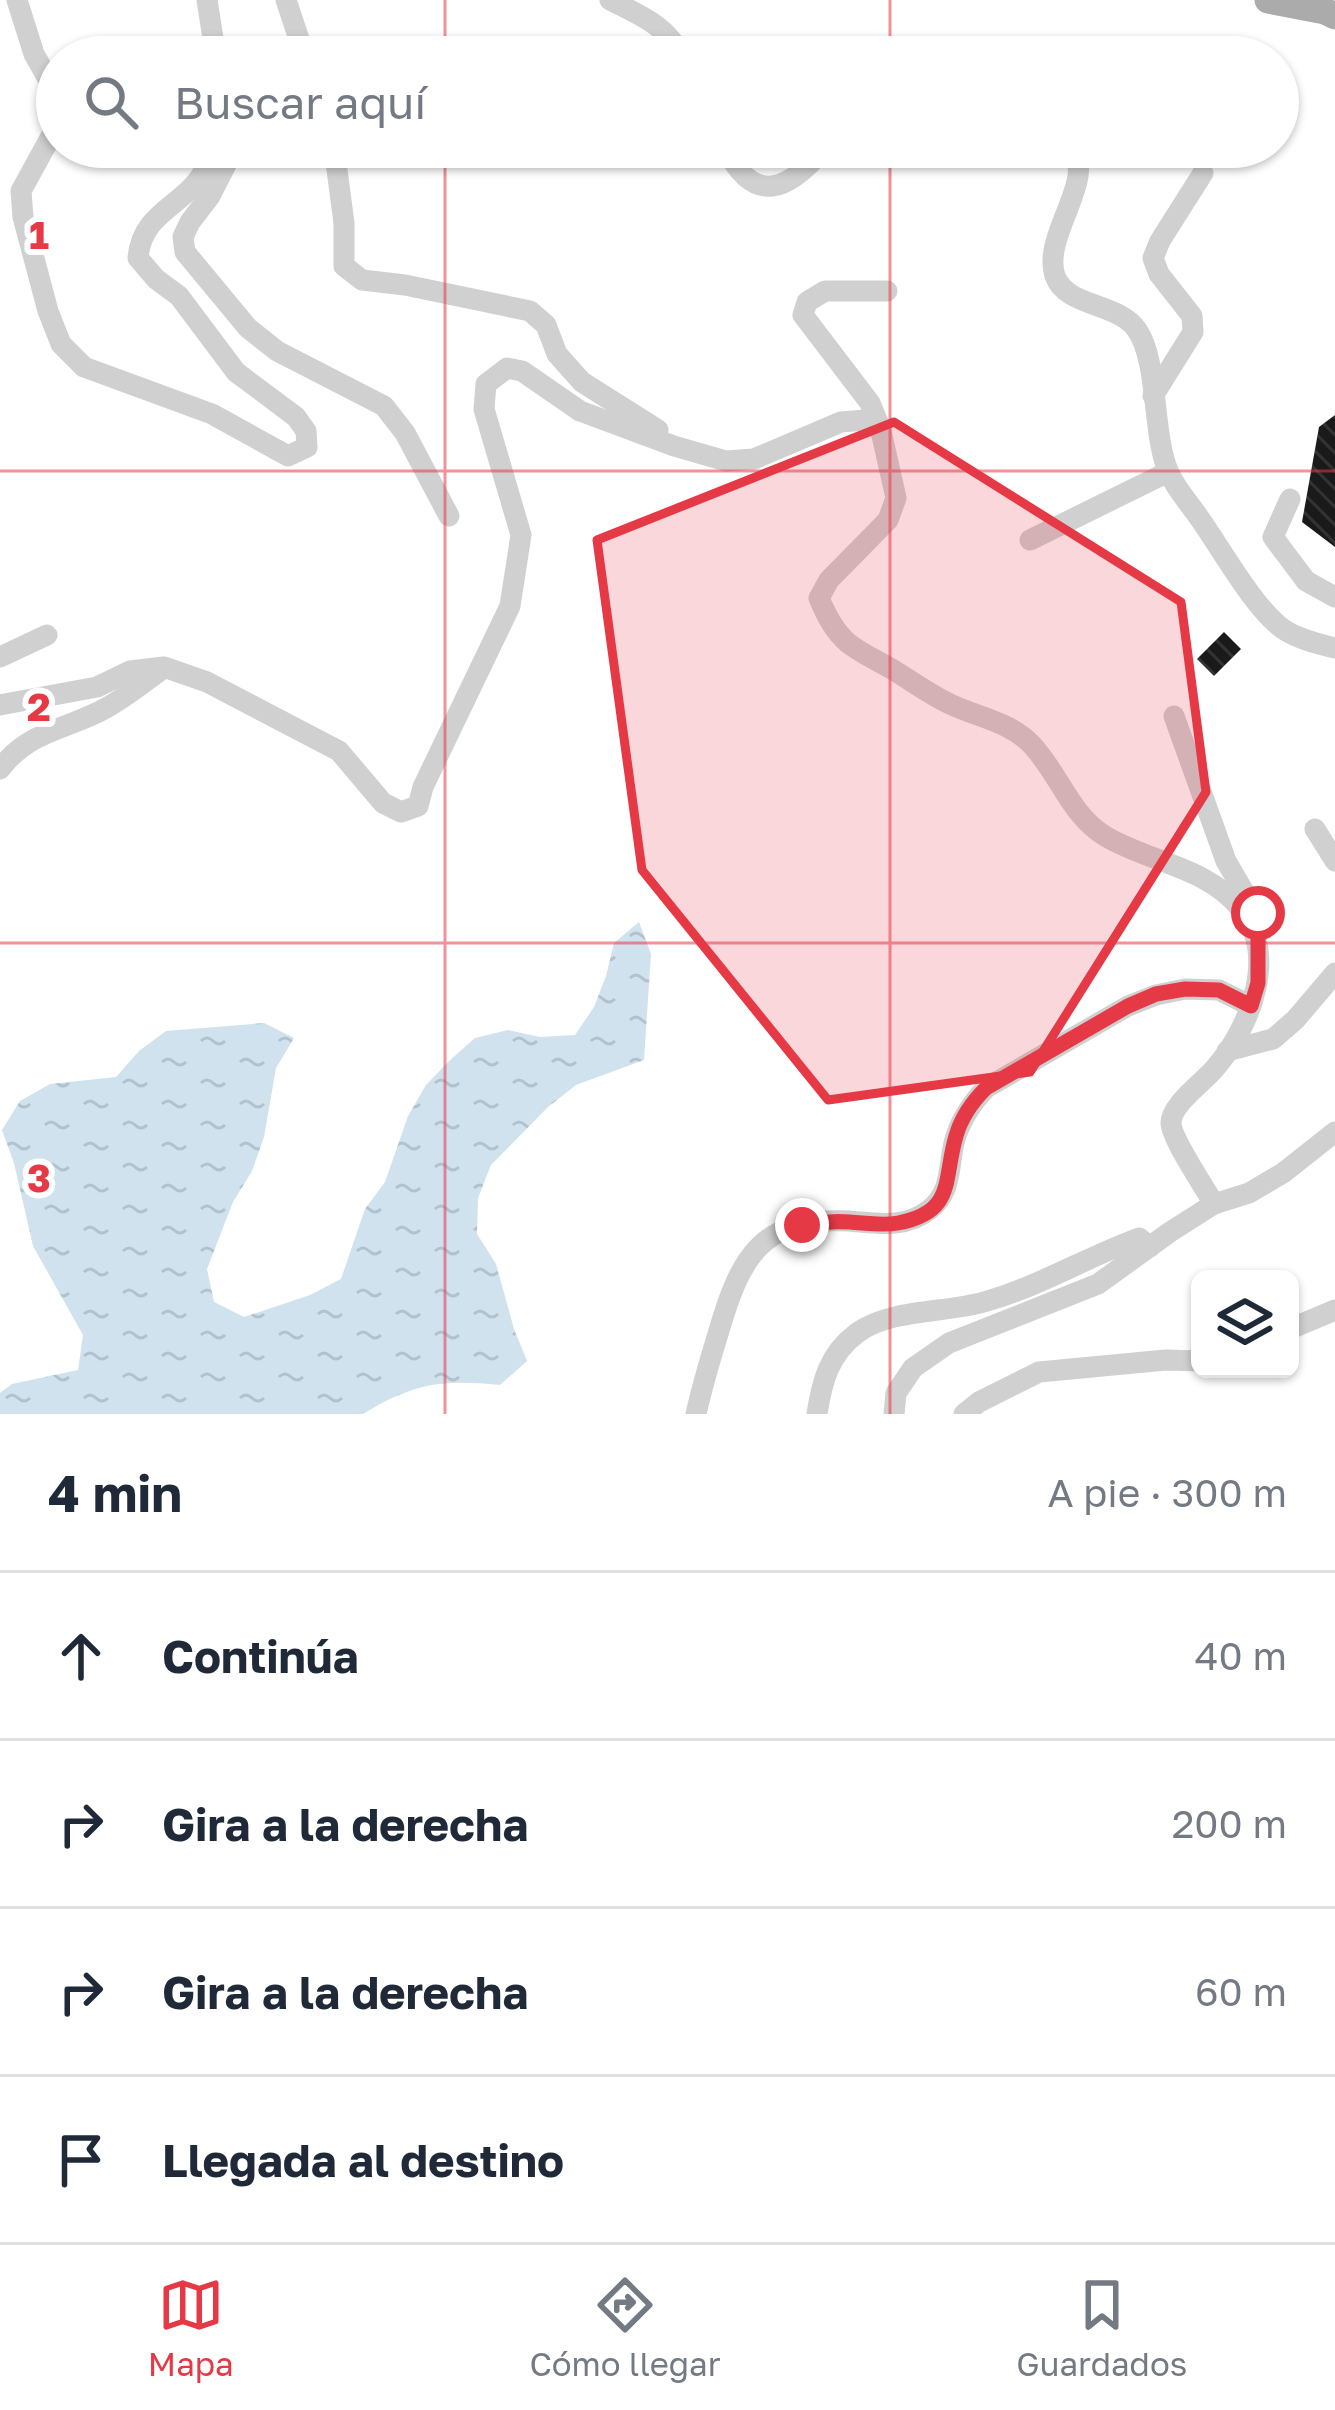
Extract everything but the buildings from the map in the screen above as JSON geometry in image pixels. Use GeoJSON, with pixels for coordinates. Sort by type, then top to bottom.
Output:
{"type":"FeatureCollection","features":[{"type":"Feature","properties":{"kind":"main road"},"geometry":{"type":"LineString","coordinates":[[1268,0],[1335,16]]}},
{"type":"Feature","properties":{"kind":"street"},"geometry":{"type":"LineString","coordinates":[[16,0],[36,58]]}},
{"type":"Feature","properties":{"kind":"street"},"geometry":{"type":"LineString","coordinates":[[206,0],[212,36]]}},
{"type":"Feature","properties":{"kind":"street"},"geometry":{"type":"LineString","coordinates":[[286,0],[298,36]]}},
{"type":"Feature","properties":{"kind":"street"},"geometry":{"type":"LineString","coordinates":[[610,0],[659,25],[668,36]]}},
{"type":"Feature","properties":{"kind":"street"},"geometry":{"type":"LineString","coordinates":[[36,164],[21,191],[23,217],[61,344],[84,367],[212,414],[288,456],[307,447],[306,430],[296,417],[236,372],[179,296],[139,258],[149,223],[192,187],[205,168]]}},
{"type":"Feature","properties":{"kind":"street"},"geometry":{"type":"LineString","coordinates":[[224,168],[183,237],[185,252],[263,340],[384,406],[405,433],[449,516]]}},
{"type":"Feature","properties":{"kind":"street"},"geometry":{"type":"LineString","coordinates":[[337,168],[344,266],[362,280],[530,310],[546,325],[557,354],[582,382],[688,450]]}},
{"type":"Feature","properties":{"kind":"street"},"geometry":{"type":"LineString","coordinates":[[735,168],[747,181],[766,188],[806,168]]}},
{"type":"Feature","properties":{"kind":"street"},"geometry":{"type":"LineString","coordinates":[[1080,168],[1053,257],[1056,278],[1068,293],[1110,309],[1136,327],[1168,472],[1261,606],[1284,629],[1335,648]]}},
{"type":"Feature","properties":{"kind":"street"},"geometry":{"type":"LineString","coordinates":[[1153,396],[1193,332],[1192,316],[1159,274],[1153,258],[1203,172]]}},
{"type":"Feature","properties":{"kind":"street"},"geometry":{"type":"LineString","coordinates":[[887,291],[825,291],[807,302],[802,315],[870,403],[896,498],[887,520],[829,580],[819,598],[828,619],[847,642],[948,704],[1007,726],[1031,744],[1083,819],[1135,853],[1201,876],[1241,908],[1256,941]]}},
{"type":"Feature","properties":{"kind":"street"},"geometry":{"type":"LineString","coordinates":[[0,705],[97,687],[130,670],[164,667],[207,682],[339,752],[383,803],[401,812],[418,806],[510,607],[521,535],[484,409],[486,384],[507,368],[522,371],[580,411],[725,461],[754,459],[841,422],[866,420],[881,430]]}},
{"type":"Feature","properties":{"kind":"street"},"geometry":{"type":"LineString","coordinates":[[1030,540],[1168,472]]}},
{"type":"Feature","properties":{"kind":"street"},"geometry":{"type":"LineString","coordinates":[[1290,499],[1273,537],[1306,581],[1335,597]]}},
{"type":"Feature","properties":{"kind":"street"},"geometry":{"type":"LineString","coordinates":[[0,657],[47,635]]}},
{"type":"Feature","properties":{"kind":"street"},"geometry":{"type":"LineString","coordinates":[[0,769],[35,736],[103,710],[164,667]]}},
{"type":"Feature","properties":{"kind":"street"},"geometry":{"type":"LineString","coordinates":[[1174,716],[1226,861],[1258,913],[1258,983],[1245,1022],[1218,1065],[1177,1107],[1172,1123],[1214,1204]]}},
{"type":"Feature","properties":{"kind":"street"},"geometry":{"type":"LineString","coordinates":[[1316,829],[1335,861]]}},
{"type":"Feature","properties":{"kind":"street"},"geometry":{"type":"LineString","coordinates":[[1227,1051],[1273,1039],[1335,973]]}},
{"type":"Feature","properties":{"kind":"street"},"geometry":{"type":"LineString","coordinates":[[696,1414],[732,1286],[746,1261],[769,1237],[819,1222],[884,1225],[923,1215],[947,1186],[958,1128],[978,1096],[1128,1006],[1171,991],[1202,989],[1219,990],[1251,1006]]}},
{"type":"Feature","properties":{"kind":"street"},"geometry":{"type":"LineString","coordinates":[[893,1414],[896,1393],[913,1368],[949,1343],[1098,1284],[1214,1204],[1266,1183],[1335,1132]]}},
{"type":"Feature","properties":{"kind":"street"},"geometry":{"type":"LineString","coordinates":[[817,1414],[830,1363],[845,1343],[876,1322],[981,1303],[1139,1238],[1150,1247]]}},
{"type":"Feature","properties":{"kind":"street"},"geometry":{"type":"LineString","coordinates":[[1299,1325],[1335,1310]]}},
{"type":"Feature","properties":{"kind":"street"},"geometry":{"type":"LineString","coordinates":[[964,1414],[991,1406],[1039,1372],[1191,1361]]}},
{"type":"Feature","properties":{"kind":"highlighted area"},"geometry":{"type":"Polygon","coordinates":[[[894,422],[1181,602],[1206,792],[1030,1072],[828,1100],[642,870],[597,540],[894,422]]]}},
{"type":"Feature","properties":{"kind":"water"},"geometry":{"type":"Polygon","coordinates":[[[639,922],[651,954],[644,1060],[576,1085],[548,1107],[491,1165],[478,1198],[477,1234],[496,1264],[527,1361],[500,1385],[428,1386],[363,1414],[0,1414],[0,1393],[12,1384],[78,1370],[83,1335],[33,1246],[2,1130],[20,1101],[50,1084],[116,1077],[166,1031],[264,1023],[294,1038],[276,1068],[264,1137],[252,1171],[233,1202],[207,1269],[214,1302],[244,1317],[341,1279],[365,1209],[385,1182],[408,1116],[426,1085],[475,1038],[508,1030],[540,1037],[575,1035],[594,1007],[614,943],[639,922]]]}},
{"type":"Feature","properties":{"kind":"route"},"geometry":{"type":"LineString","coordinates":[[802,1225],[838,1221],[884,1225],[923,1215],[947,1186],[958,1128],[986,1088],[1142,999],[1185,989],[1219,990],[1251,1006],[1258,983],[1258,913]]}}]}
